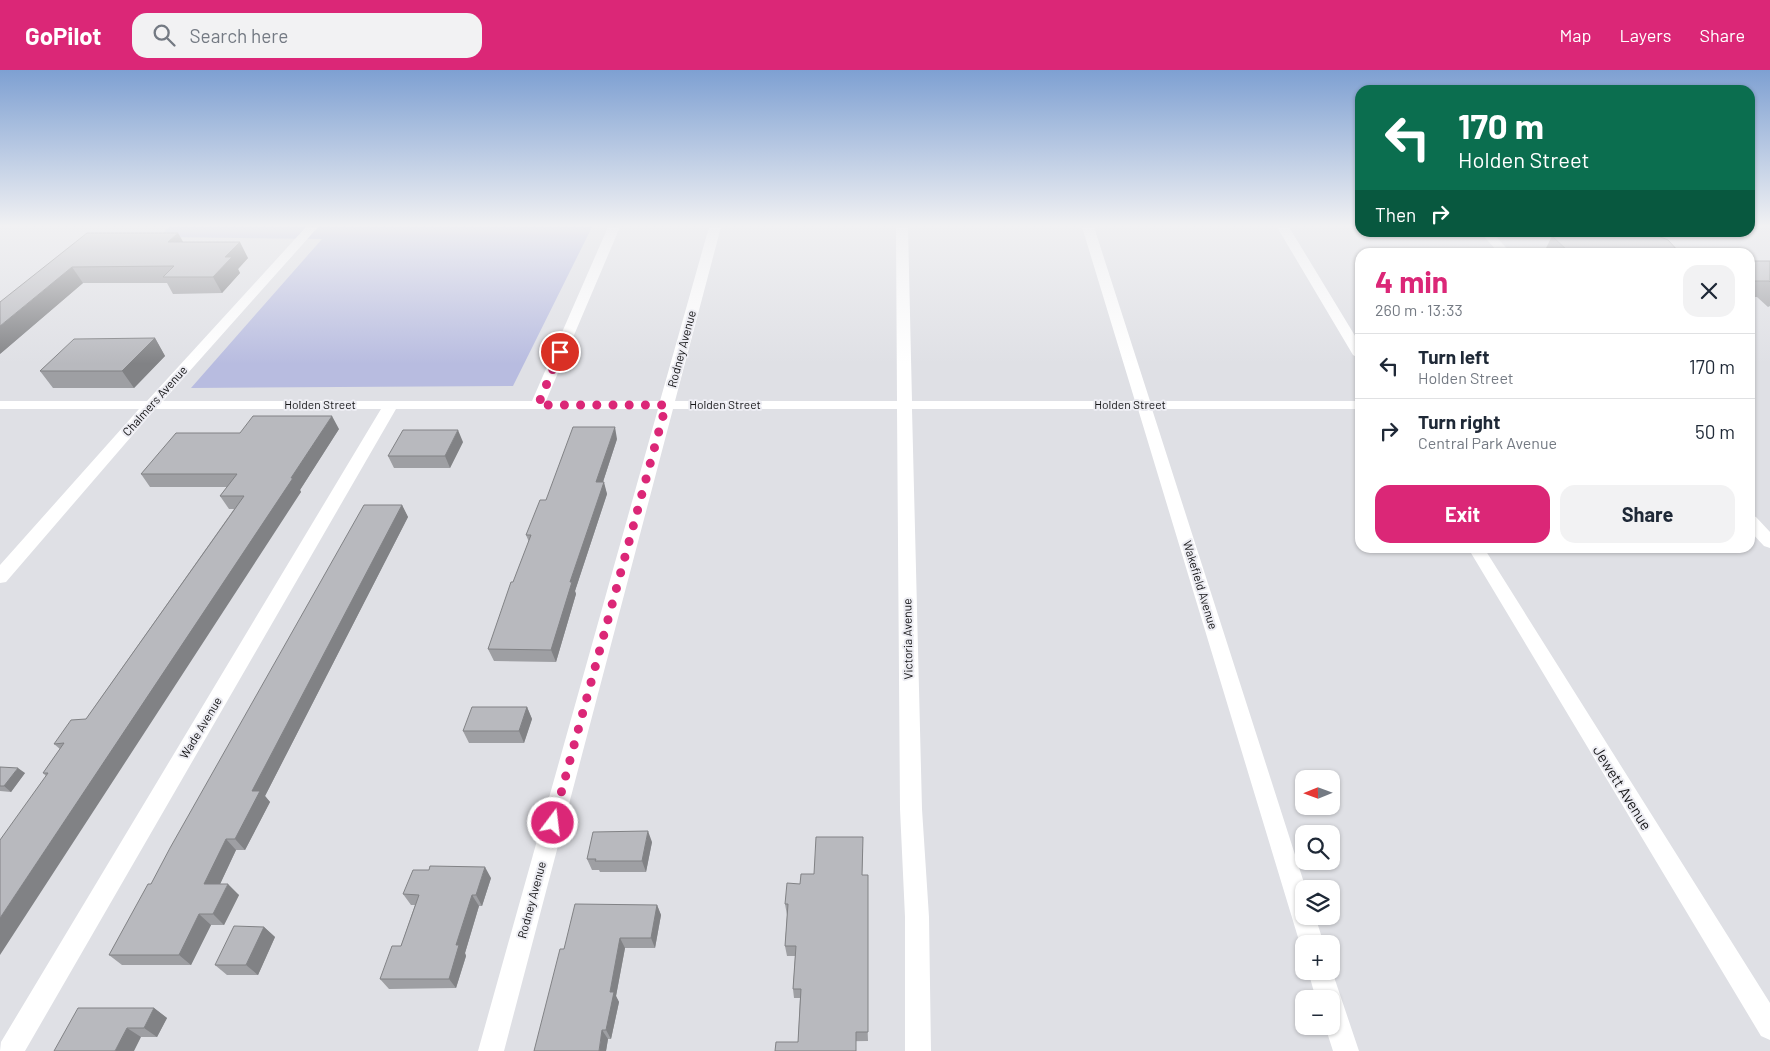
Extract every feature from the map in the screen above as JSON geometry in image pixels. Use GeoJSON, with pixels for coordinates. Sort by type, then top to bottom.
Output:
{"type":"FeatureCollection","features":[{"type":"Feature","properties":{"kind":"street","name":"Chalmers Avenue"},"geometry":{"type":"LineString","coordinates":[[0,578],[150,405],[270,273]]}},
{"type":"Feature","properties":{"kind":"street"},"geometry":{"type":"LineString","coordinates":[[538,405],[594,273]]}},
{"type":"Feature","properties":{"kind":"street","name":"Rodney Avenue"},"geometry":{"type":"LineString","coordinates":[[491,1051],[702,273]]}},
{"type":"Feature","properties":{"kind":"street","name":"Victoria Avenue"},"geometry":{"type":"LineString","coordinates":[[903,273],[911,809],[917,917],[918,1051]]}},
{"type":"Feature","properties":{"kind":"street","name":"Wakefield Avenue"},"geometry":{"type":"LineString","coordinates":[[1103,273],[1309,935]]}},
{"type":"Feature","properties":{"kind":"street"},"geometry":{"type":"LineString","coordinates":[[1310,273],[1355,347]]}},
{"type":"Feature","properties":{"kind":"street","name":"Holden Street"},"geometry":{"type":"LineString","coordinates":[[0,405],[1355,405]]}},
{"type":"Feature","properties":{"kind":"street","name":"Wade Avenue"},"geometry":{"type":"LineString","coordinates":[[10,1051],[391,405]]}},
{"type":"Feature","properties":{"kind":"street"},"geometry":{"type":"LineString","coordinates":[[1755,526],[1770,542]]}},
{"type":"Feature","properties":{"kind":"street","name":"Jewett Avenue"},"geometry":{"type":"LineString","coordinates":[[1479,553],[1770,1027]]}},
{"type":"Feature","properties":{"kind":"street"},"geometry":{"type":"LineString","coordinates":[[1340,1033],[1346,1051]]}},
{"type":"Feature","properties":{"kind":"shaded area"},"geometry":{"type":"Polygon","coordinates":[[[292,273],[569,273],[513,386],[191,388],[292,273]]]}},
{"type":"Feature","properties":{"kind":"building"},"geometry":{"type":"Polygon","coordinates":[[[37,273],[65,273],[0,326],[0,302],[37,273]]]}},
{"type":"Feature","properties":{"kind":"building"},"geometry":{"type":"Polygon","coordinates":[[[167,273],[217,273],[213,277],[163,277],[167,273]]]}},
{"type":"Feature","properties":{"kind":"building"},"geometry":{"type":"Polygon","coordinates":[[[1755,273],[1770,273],[1769,281],[1755,281],[1755,273]]]}},
{"type":"Feature","properties":{"kind":"building"},"geometry":{"type":"Polygon","coordinates":[[[155,338],[122,371],[40,371],[74,339],[155,338]]]}},
{"type":"Feature","properties":{"kind":"building"},"geometry":{"type":"Polygon","coordinates":[[[253,416],[332,416],[291,478],[293,478],[0,918],[0,840],[48,773],[43,773],[64,743],[54,744],[71,720],[86,719],[244,496],[220,496],[237,474],[141,474],[176,433],[240,433],[253,416]]]}},
{"type":"Feature","properties":{"kind":"building"},"geometry":{"type":"Polygon","coordinates":[[[573,427],[615,427],[596,482],[604,482],[570,582],[572,582],[551,650],[488,649],[511,582],[513,582],[531,535],[526,535],[540,500],[546,500],[573,427]]]}},
{"type":"Feature","properties":{"kind":"building"},"geometry":{"type":"Polygon","coordinates":[[[403,430],[458,430],[445,456],[388,456],[403,430]]]}},
{"type":"Feature","properties":{"kind":"building"},"geometry":{"type":"Polygon","coordinates":[[[364,505],[402,505],[252,791],[260,791],[235,839],[226,839],[204,884],[228,884],[213,914],[199,914],[179,955],[109,955],[148,884],[151,884],[364,505]]]}},
{"type":"Feature","properties":{"kind":"building"},"geometry":{"type":"Polygon","coordinates":[[[472,707],[527,707],[519,731],[463,731],[472,707]]]}},
{"type":"Feature","properties":{"kind":"building"},"geometry":{"type":"Polygon","coordinates":[[[0,767],[18,768],[4,786],[0,786],[0,767]]]}},
{"type":"Feature","properties":{"kind":"building"},"geometry":{"type":"Polygon","coordinates":[[[648,831],[642,861],[595,861],[596,859],[587,859],[593,832],[648,831]]]}},
{"type":"Feature","properties":{"kind":"building"},"geometry":{"type":"Polygon","coordinates":[[[816,837],[863,837],[862,875],[868,875],[868,1032],[856,1032],[856,1051],[775,1051],[776,1042],[798,1042],[801,989],[793,989],[796,946],[785,946],[788,904],[785,904],[787,883],[800,884],[801,874],[814,874],[816,837]]]}},
{"type":"Feature","properties":{"kind":"building"},"geometry":{"type":"Polygon","coordinates":[[[430,866],[485,867],[476,895],[472,895],[456,945],[459,945],[449,979],[380,979],[392,946],[401,946],[419,895],[403,894],[413,870],[429,870],[430,866]]]}},
{"type":"Feature","properties":{"kind":"building"},"geometry":{"type":"Polygon","coordinates":[[[575,904],[657,905],[651,938],[620,938],[610,992],[614,992],[606,1030],[602,1030],[599,1051],[534,1051],[560,949],[564,949],[575,904]]]}},
{"type":"Feature","properties":{"kind":"building"},"geometry":{"type":"Polygon","coordinates":[[[234,926],[264,927],[246,965],[215,965],[234,926]]]}},
{"type":"Feature","properties":{"kind":"building"},"geometry":{"type":"Polygon","coordinates":[[[78,1008],[154,1008],[144,1028],[127,1028],[115,1051],[54,1051],[78,1008]]]}},
{"type":"Feature","properties":{"kind":"route"},"geometry":{"type":"LineString","coordinates":[[553,823],[666,405],[538,405],[560,352]]}}]}
